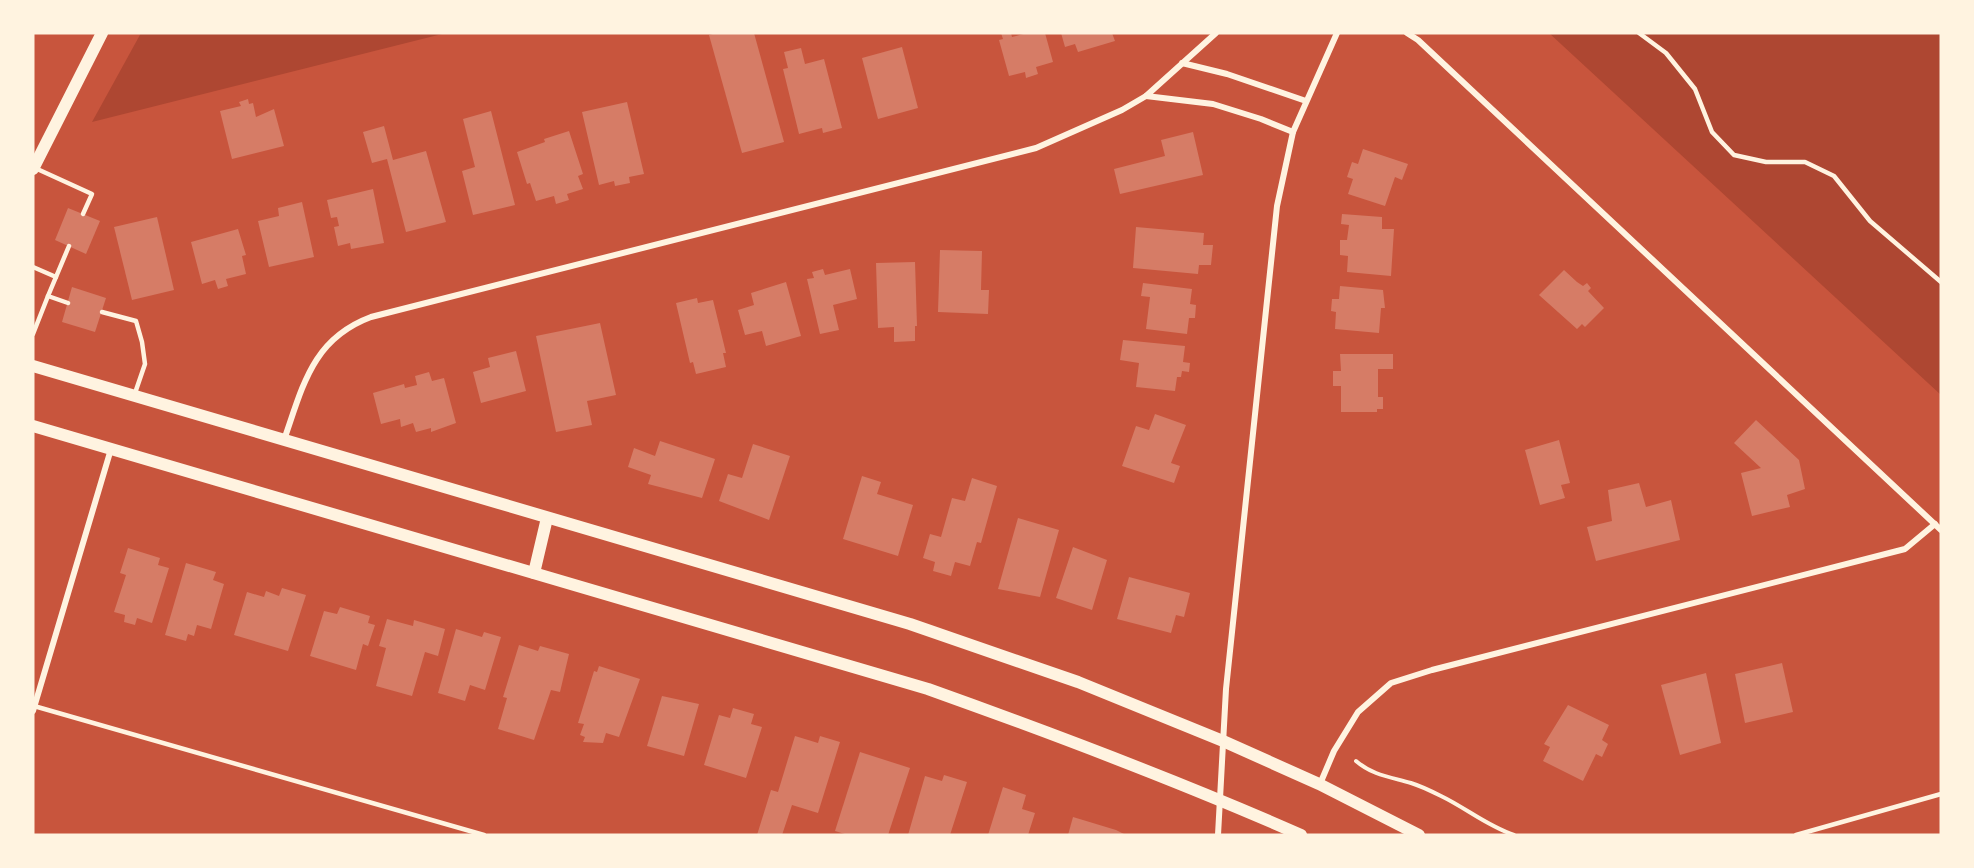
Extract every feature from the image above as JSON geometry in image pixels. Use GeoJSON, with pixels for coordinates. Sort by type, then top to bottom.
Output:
{"type":"FeatureCollection","features":[{"type":"Feature","properties":{"kind":"main road"},"geometry":{"type":"LineString","coordinates":[[33,168],[102,33]]}},
{"type":"Feature","properties":{"kind":"main road"},"geometry":{"type":"LineString","coordinates":[[33,366],[909,624],[1078,682],[1223,741],[1319,784],[1419,835]]}},
{"type":"Feature","properties":{"kind":"main road"},"geometry":{"type":"LineString","coordinates":[[33,426],[928,689],[1070,740],[1221,800],[1301,835]]}},
{"type":"Feature","properties":{"kind":"main road"},"geometry":{"type":"LineString","coordinates":[[534,573],[547,518]]}},
{"type":"Feature","properties":{"kind":"street"},"geometry":{"type":"LineString","coordinates":[[284,440],[310,369],[319,353],[352,324],[371,317],[1036,148],[1122,110],[1146,96],[1216,33]]}},
{"type":"Feature","properties":{"kind":"street"},"geometry":{"type":"LineString","coordinates":[[1218,835],[1226,689],[1277,206],[1293,132],[1337,33]]}},
{"type":"Feature","properties":{"kind":"street"},"geometry":{"type":"LineString","coordinates":[[1407,33],[1435,56],[1941,530]]}},
{"type":"Feature","properties":{"kind":"street"},"geometry":{"type":"LineString","coordinates":[[1182,63],[1227,74],[1306,101]]}},
{"type":"Feature","properties":{"kind":"street"},"geometry":{"type":"LineString","coordinates":[[1146,96],[1213,104],[1293,132]]}},
{"type":"Feature","properties":{"kind":"street"},"geometry":{"type":"LineString","coordinates":[[34,708],[111,448]]}},
{"type":"Feature","properties":{"kind":"street"},"geometry":{"type":"LineString","coordinates":[[1319,784],[1334,751],[1358,712],[1391,683],[1432,670],[1905,549],[1935,524]]}},
{"type":"Feature","properties":{"kind":"lane"},"geometry":{"type":"LineString","coordinates":[[1640,33],[1666,53],[1695,89],[1712,132],[1734,154],[1766,162],[1805,162],[1834,176],[1870,221],[1941,282]]}},
{"type":"Feature","properties":{"kind":"lane"},"geometry":{"type":"LineString","coordinates":[[33,168],[92,194],[83,214]]}},
{"type":"Feature","properties":{"kind":"lane"},"geometry":{"type":"LineString","coordinates":[[33,334],[69,246]]}},
{"type":"Feature","properties":{"kind":"lane"},"geometry":{"type":"LineString","coordinates":[[33,267],[56,277]]}},
{"type":"Feature","properties":{"kind":"lane"},"geometry":{"type":"LineString","coordinates":[[48,296],[68,303]]}},
{"type":"Feature","properties":{"kind":"lane"},"geometry":{"type":"LineString","coordinates":[[102,312],[136,321],[142,342],[144,364],[134,396]]}},
{"type":"Feature","properties":{"kind":"lane"},"geometry":{"type":"LineString","coordinates":[[34,708],[484,835]]}},
{"type":"Feature","properties":{"kind":"lane"},"geometry":{"type":"LineString","coordinates":[[1796,835],[1941,794]]}},
{"type":"Feature","properties":{"kind":"path"},"geometry":{"type":"LineString","coordinates":[[1356,761],[1365,769],[1376,774],[1413,784],[1443,797],[1484,822],[1514,835]]}},
{"type":"Feature","properties":{"kind":"shaded area"},"geometry":{"type":"Polygon","coordinates":[[[141,33],[446,33],[92,122],[141,33]]]}},
{"type":"Feature","properties":{"kind":"shaded area"},"geometry":{"type":"Polygon","coordinates":[[[1549,33],[1941,33],[1941,395],[1549,33]]]}},
{"type":"Feature","properties":{"kind":"building"},"geometry":{"type":"Polygon","coordinates":[[[754,33],[784,142],[742,153],[709,35],[754,33]]]}},
{"type":"Feature","properties":{"kind":"building"},"geometry":{"type":"Polygon","coordinates":[[[1001,33],[1011,33],[1012,37],[1027,33],[1045,33],[1053,62],[1036,67],[1038,74],[1026,78],[1025,72],[1009,76],[999,40],[1003,39],[1001,33]]]}},
{"type":"Feature","properties":{"kind":"building"},"geometry":{"type":"Polygon","coordinates":[[[1061,33],[1112,33],[1115,41],[1078,52],[1075,44],[1065,47],[1061,33]]]}},
{"type":"Feature","properties":{"kind":"building"},"geometry":{"type":"Polygon","coordinates":[[[902,47],[918,108],[878,119],[862,58],[902,47]]]}},
{"type":"Feature","properties":{"kind":"building"},"geometry":{"type":"Polygon","coordinates":[[[801,48],[805,64],[824,59],[842,128],[823,133],[822,128],[799,134],[783,69],[788,68],[784,52],[801,48]]]}},
{"type":"Feature","properties":{"kind":"building"},"geometry":{"type":"Polygon","coordinates":[[[248,99],[249,104],[253,103],[256,117],[274,109],[284,146],[232,159],[220,111],[241,106],[239,102],[248,99]]]}},
{"type":"Feature","properties":{"kind":"building"},"geometry":{"type":"Polygon","coordinates":[[[627,102],[644,174],[629,177],[630,183],[615,186],[614,181],[599,185],[582,112],[627,102]]]}},
{"type":"Feature","properties":{"kind":"building"},"geometry":{"type":"Polygon","coordinates":[[[491,111],[515,205],[473,215],[462,171],[475,167],[463,119],[491,111]]]}},
{"type":"Feature","properties":{"kind":"building"},"geometry":{"type":"Polygon","coordinates":[[[384,126],[393,160],[426,151],[446,222],[406,232],[387,159],[372,163],[363,132],[384,126]]]}},
{"type":"Feature","properties":{"kind":"building"},"geometry":{"type":"Polygon","coordinates":[[[569,131],[583,174],[578,176],[583,189],[567,194],[569,200],[556,204],[554,196],[536,201],[530,183],[527,184],[517,152],[545,142],[544,139],[569,131]]]}},
{"type":"Feature","properties":{"kind":"building"},"geometry":{"type":"Polygon","coordinates":[[[1193,132],[1203,175],[1120,194],[1114,169],[1165,156],[1161,140],[1193,132]]]}},
{"type":"Feature","properties":{"kind":"building"},"geometry":{"type":"Polygon","coordinates":[[[1363,149],[1408,164],[1402,180],[1395,177],[1385,206],[1348,194],[1353,179],[1347,177],[1352,162],[1358,164],[1363,149]]]}},
{"type":"Feature","properties":{"kind":"building"},"geometry":{"type":"Polygon","coordinates":[[[373,189],[384,243],[351,249],[350,243],[338,246],[334,227],[339,226],[337,217],[331,218],[327,200],[373,189]]]}},
{"type":"Feature","properties":{"kind":"building"},"geometry":{"type":"Polygon","coordinates":[[[302,202],[314,257],[269,267],[258,221],[279,216],[278,208],[302,202]]]}},
{"type":"Feature","properties":{"kind":"building"},"geometry":{"type":"Polygon","coordinates":[[[68,208],[100,221],[86,254],[55,240],[68,208]]]}},
{"type":"Feature","properties":{"kind":"building"},"geometry":{"type":"Polygon","coordinates":[[[1342,214],[1382,217],[1382,229],[1394,229],[1391,276],[1347,272],[1348,256],[1340,255],[1340,240],[1347,240],[1349,225],[1341,224],[1342,214]]]}},
{"type":"Feature","properties":{"kind":"building"},"geometry":{"type":"Polygon","coordinates":[[[157,217],[174,290],[132,300],[114,227],[157,217]]]}},
{"type":"Feature","properties":{"kind":"building"},"geometry":{"type":"Polygon","coordinates":[[[1136,227],[1204,233],[1203,245],[1213,245],[1211,265],[1199,265],[1198,274],[1133,268],[1136,227]]]}},
{"type":"Feature","properties":{"kind":"building"},"geometry":{"type":"Polygon","coordinates":[[[238,229],[246,255],[242,256],[246,274],[226,279],[228,286],[218,289],[215,280],[202,284],[191,242],[238,229]]]}},
{"type":"Feature","properties":{"kind":"building"},"geometry":{"type":"Polygon","coordinates":[[[940,250],[982,251],[981,290],[989,290],[988,314],[938,312],[940,250]]]}},
{"type":"Feature","properties":{"kind":"building"},"geometry":{"type":"Polygon","coordinates":[[[915,262],[917,326],[915,326],[915,341],[894,342],[894,327],[878,328],[876,263],[915,262]]]}},
{"type":"Feature","properties":{"kind":"building"},"geometry":{"type":"Polygon","coordinates":[[[823,269],[825,275],[850,269],[857,299],[833,305],[839,330],[820,334],[807,279],[814,278],[812,272],[823,269]]]}},
{"type":"Feature","properties":{"kind":"building"},"geometry":{"type":"Polygon","coordinates":[[[1564,270],[1583,286],[1587,283],[1591,288],[1588,291],[1604,308],[1585,327],[1582,324],[1577,329],[1539,295],[1564,270]]]}},
{"type":"Feature","properties":{"kind":"building"},"geometry":{"type":"Polygon","coordinates":[[[786,282],[801,336],[766,346],[762,331],[745,335],[738,310],[754,305],[751,293],[786,282]]]}},
{"type":"Feature","properties":{"kind":"building"},"geometry":{"type":"Polygon","coordinates":[[[1143,283],[1192,289],[1190,304],[1196,305],[1195,318],[1189,318],[1187,334],[1146,329],[1150,297],[1141,296],[1143,283]]]}},
{"type":"Feature","properties":{"kind":"building"},"geometry":{"type":"Polygon","coordinates":[[[1340,286],[1383,290],[1385,308],[1381,308],[1379,333],[1335,329],[1336,312],[1331,311],[1332,299],[1339,299],[1340,286]]]}},
{"type":"Feature","properties":{"kind":"building"},"geometry":{"type":"Polygon","coordinates":[[[72,287],[106,298],[95,332],[62,322],[72,287]]]}},
{"type":"Feature","properties":{"kind":"building"},"geometry":{"type":"Polygon","coordinates":[[[697,298],[698,303],[713,300],[726,353],[723,353],[726,367],[696,374],[693,362],[690,363],[676,303],[697,298]]]}},
{"type":"Feature","properties":{"kind":"building"},"geometry":{"type":"Polygon","coordinates":[[[600,323],[616,395],[587,401],[592,425],[556,432],[536,336],[600,323]]]}},
{"type":"Feature","properties":{"kind":"building"},"geometry":{"type":"Polygon","coordinates":[[[1123,340],[1185,346],[1183,362],[1190,363],[1189,372],[1182,371],[1181,377],[1177,377],[1175,391],[1136,387],[1139,363],[1120,360],[1123,340]]]}},
{"type":"Feature","properties":{"kind":"building"},"geometry":{"type":"Polygon","coordinates":[[[516,351],[526,391],[481,403],[473,372],[490,367],[488,358],[516,351]]]}},
{"type":"Feature","properties":{"kind":"building"},"geometry":{"type":"Polygon","coordinates":[[[1340,354],[1393,354],[1393,369],[1378,369],[1378,397],[1383,397],[1383,409],[1377,409],[1377,412],[1341,412],[1341,386],[1333,386],[1333,371],[1341,371],[1340,354]]]}},
{"type":"Feature","properties":{"kind":"building"},"geometry":{"type":"Polygon","coordinates":[[[429,372],[432,381],[444,378],[456,423],[431,432],[431,428],[416,432],[413,423],[401,427],[400,419],[381,424],[373,393],[404,384],[405,388],[417,385],[415,376],[429,372]]]}},
{"type":"Feature","properties":{"kind":"building"},"geometry":{"type":"Polygon","coordinates":[[[1155,414],[1186,425],[1171,463],[1180,466],[1174,483],[1122,466],[1136,426],[1149,430],[1155,414]]]}},
{"type":"Feature","properties":{"kind":"building"},"geometry":{"type":"Polygon","coordinates":[[[1756,420],[1799,460],[1805,489],[1787,495],[1790,507],[1752,516],[1741,473],[1761,468],[1734,443],[1756,420]]]}},
{"type":"Feature","properties":{"kind":"building"},"geometry":{"type":"Polygon","coordinates":[[[1559,440],[1570,483],[1561,485],[1565,498],[1540,505],[1525,450],[1559,440]]]}},
{"type":"Feature","properties":{"kind":"building"},"geometry":{"type":"Polygon","coordinates":[[[660,441],[715,459],[702,498],[648,484],[651,475],[628,467],[634,448],[655,456],[660,441]]]}},
{"type":"Feature","properties":{"kind":"building"},"geometry":{"type":"Polygon","coordinates":[[[753,444],[790,456],[769,520],[719,501],[728,474],[742,478],[753,444]]]}},
{"type":"Feature","properties":{"kind":"building"},"geometry":{"type":"Polygon","coordinates":[[[862,476],[881,482],[877,494],[913,505],[898,556],[843,539],[862,476]]]}},
{"type":"Feature","properties":{"kind":"building"},"geometry":{"type":"Polygon","coordinates":[[[972,478],[997,486],[981,543],[977,542],[970,566],[955,562],[951,576],[933,571],[935,562],[923,558],[930,534],[941,537],[952,498],[965,501],[972,478]]]}},
{"type":"Feature","properties":{"kind":"building"},"geometry":{"type":"Polygon","coordinates":[[[1639,483],[1646,507],[1671,500],[1680,540],[1596,561],[1587,527],[1612,521],[1608,490],[1639,483]]]}},
{"type":"Feature","properties":{"kind":"building"},"geometry":{"type":"Polygon","coordinates":[[[1018,518],[1059,530],[1040,597],[998,589],[1018,518]]]}},
{"type":"Feature","properties":{"kind":"building"},"geometry":{"type":"Polygon","coordinates":[[[1073,547],[1107,560],[1092,610],[1056,598],[1073,547]]]}},
{"type":"Feature","properties":{"kind":"building"},"geometry":{"type":"Polygon","coordinates":[[[128,548],[160,558],[158,565],[169,568],[152,623],[137,618],[135,625],[124,622],[125,615],[114,612],[126,575],[120,573],[128,548]]]}},
{"type":"Feature","properties":{"kind":"building"},"geometry":{"type":"Polygon","coordinates":[[[186,563],[216,572],[213,580],[224,584],[211,629],[197,625],[194,636],[188,634],[186,641],[165,635],[186,563]]]}},
{"type":"Feature","properties":{"kind":"building"},"geometry":{"type":"Polygon","coordinates":[[[1129,577],[1190,593],[1184,617],[1176,615],[1171,633],[1117,619],[1129,577]]]}},
{"type":"Feature","properties":{"kind":"building"},"geometry":{"type":"Polygon","coordinates":[[[282,588],[306,595],[288,651],[234,635],[247,592],[264,597],[266,591],[279,596],[282,588]]]}},
{"type":"Feature","properties":{"kind":"building"},"geometry":{"type":"Polygon","coordinates":[[[340,607],[370,616],[368,623],[375,625],[368,646],[363,644],[356,670],[310,656],[324,611],[337,614],[340,607]]]}},
{"type":"Feature","properties":{"kind":"building"},"geometry":{"type":"Polygon","coordinates":[[[387,619],[413,626],[414,620],[445,629],[438,656],[425,652],[412,696],[376,686],[386,648],[379,646],[387,619]]]}},
{"type":"Feature","properties":{"kind":"building"},"geometry":{"type":"Polygon","coordinates":[[[456,629],[482,637],[484,632],[501,637],[485,690],[470,685],[465,701],[438,693],[456,629]]]}},
{"type":"Feature","properties":{"kind":"building"},"geometry":{"type":"Polygon","coordinates":[[[519,645],[538,651],[540,646],[569,654],[560,692],[551,690],[534,740],[498,729],[507,698],[503,697],[519,645]]]}},
{"type":"Feature","properties":{"kind":"building"},"geometry":{"type":"Polygon","coordinates":[[[1782,663],[1793,712],[1745,723],[1735,674],[1782,663]]]}},
{"type":"Feature","properties":{"kind":"building"},"geometry":{"type":"Polygon","coordinates":[[[599,666],[640,679],[619,737],[606,733],[603,743],[583,742],[585,737],[580,735],[584,724],[578,723],[594,671],[597,672],[599,666]]]}},
{"type":"Feature","properties":{"kind":"building"},"geometry":{"type":"Polygon","coordinates":[[[1706,673],[1721,743],[1680,755],[1661,685],[1706,673]]]}},
{"type":"Feature","properties":{"kind":"building"},"geometry":{"type":"Polygon","coordinates":[[[662,696],[699,704],[684,756],[647,746],[662,696]]]}},
{"type":"Feature","properties":{"kind":"building"},"geometry":{"type":"Polygon","coordinates":[[[1568,705],[1609,725],[1602,740],[1608,744],[1602,757],[1596,754],[1583,781],[1543,761],[1550,747],[1544,744],[1568,705]]]}},
{"type":"Feature","properties":{"kind":"building"},"geometry":{"type":"Polygon","coordinates":[[[733,708],[754,714],[751,724],[762,727],[746,778],[704,765],[719,715],[730,718],[733,708]]]}},
{"type":"Feature","properties":{"kind":"building"},"geometry":{"type":"Polygon","coordinates":[[[795,736],[818,743],[820,736],[840,742],[818,813],[792,805],[782,835],[757,835],[771,790],[778,792],[795,736]]]}},
{"type":"Feature","properties":{"kind":"building"},"geometry":{"type":"Polygon","coordinates":[[[860,752],[910,768],[888,835],[848,835],[835,831],[860,752]]]}},
{"type":"Feature","properties":{"kind":"building"},"geometry":{"type":"Polygon","coordinates":[[[944,775],[967,782],[950,835],[908,835],[925,776],[942,781],[944,775]]]}},
{"type":"Feature","properties":{"kind":"building"},"geometry":{"type":"Polygon","coordinates":[[[1003,787],[1026,795],[1022,809],[1035,813],[1028,835],[988,835],[1003,787]]]}},
{"type":"Feature","properties":{"kind":"building"},"geometry":{"type":"Polygon","coordinates":[[[1073,817],[1116,830],[1126,835],[1068,835],[1073,817]]]}}]}
